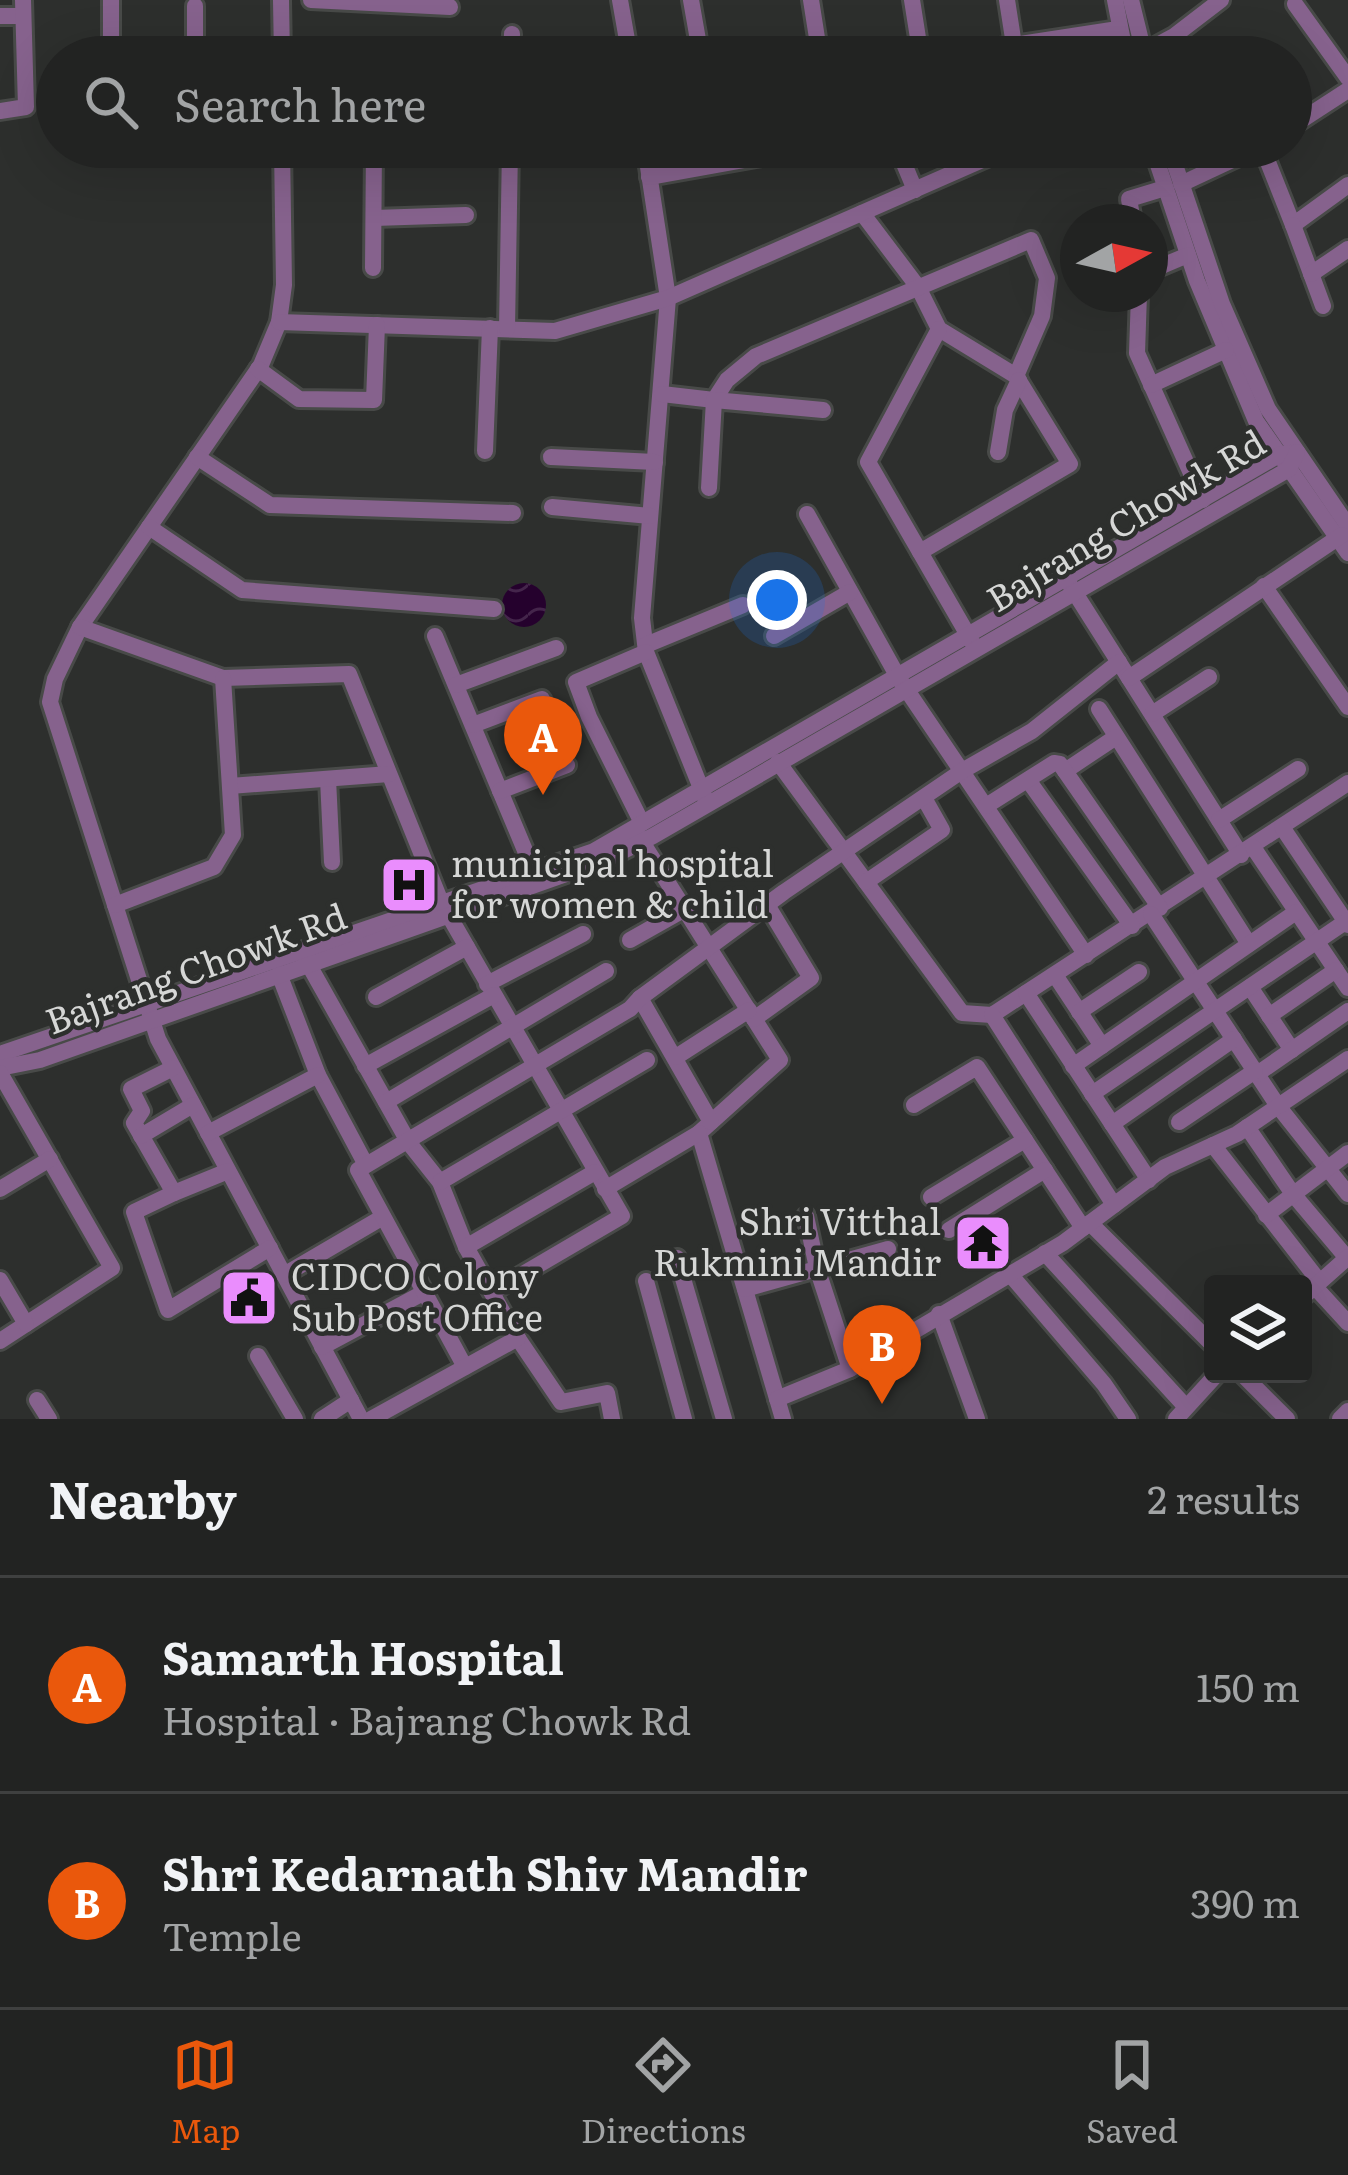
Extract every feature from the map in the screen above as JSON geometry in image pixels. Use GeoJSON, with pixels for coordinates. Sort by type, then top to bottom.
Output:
{"type":"FeatureCollection","features":[{"type":"Feature","properties":{"kind":"street"},"geometry":{"type":"LineString","coordinates":[[111,0],[111,36]]}},
{"type":"Feature","properties":{"kind":"street"},"geometry":{"type":"LineString","coordinates":[[281,0],[282,36]]}},
{"type":"Feature","properties":{"kind":"street"},"geometry":{"type":"LineString","coordinates":[[310,0],[450,7]]}},
{"type":"Feature","properties":{"kind":"street"},"geometry":{"type":"LineString","coordinates":[[620,0],[626,36]]}},
{"type":"Feature","properties":{"kind":"street"},"geometry":{"type":"LineString","coordinates":[[691,0],[697,36]]}},
{"type":"Feature","properties":{"kind":"street"},"geometry":{"type":"LineString","coordinates":[[811,0],[817,36]]}},
{"type":"Feature","properties":{"kind":"street"},"geometry":{"type":"LineString","coordinates":[[912,0],[918,36]]}},
{"type":"Feature","properties":{"kind":"street"},"geometry":{"type":"LineString","coordinates":[[1006,0],[1012,36]]}},
{"type":"Feature","properties":{"kind":"street"},"geometry":{"type":"LineString","coordinates":[[1115,0],[1123,36]]}},
{"type":"Feature","properties":{"kind":"street"},"geometry":{"type":"LineString","coordinates":[[1131,0],[1136,36]]}},
{"type":"Feature","properties":{"kind":"street"},"geometry":{"type":"LineString","coordinates":[[1174,36],[1221,0]]}},
{"type":"Feature","properties":{"kind":"street"},"geometry":{"type":"LineString","coordinates":[[1295,4],[1348,77]]}},
{"type":"Feature","properties":{"kind":"street"},"geometry":{"type":"LineString","coordinates":[[195,6],[195,36]]}},
{"type":"Feature","properties":{"kind":"street"},"geometry":{"type":"LineString","coordinates":[[0,16],[23,8],[26,107],[0,111]]}},
{"type":"Feature","properties":{"kind":"street"},"geometry":{"type":"LineString","coordinates":[[1072,36],[1118,29]]}},
{"type":"Feature","properties":{"kind":"street"},"geometry":{"type":"LineString","coordinates":[[1312,113],[1348,90]]}},
{"type":"Feature","properties":{"kind":"street"},"geometry":{"type":"LineString","coordinates":[[282,168],[284,285],[279,322],[258,368],[80,627],[55,679],[50,702],[148,1012],[173,1068],[361,1419]]}},
{"type":"Feature","properties":{"kind":"street"},"geometry":{"type":"LineString","coordinates":[[373,268],[374,168]]}},
{"type":"Feature","properties":{"kind":"street"},"geometry":{"type":"LineString","coordinates":[[485,451],[509,168]]}},
{"type":"Feature","properties":{"kind":"street"},"geometry":{"type":"LineString","coordinates":[[648,168],[668,298],[642,618],[646,648],[705,796]]}},
{"type":"Feature","properties":{"kind":"street"},"geometry":{"type":"LineString","coordinates":[[650,177],[700,168]]}},
{"type":"Feature","properties":{"kind":"street"},"geometry":{"type":"LineString","coordinates":[[906,168],[915,190]]}},
{"type":"Feature","properties":{"kind":"street"},"geometry":{"type":"LineString","coordinates":[[279,322],[555,331],[668,298],[965,168]]}},
{"type":"Feature","properties":{"kind":"street"},"geometry":{"type":"LineString","coordinates":[[1163,168],[1288,459]]}},
{"type":"Feature","properties":{"kind":"street"},"geometry":{"type":"LineString","coordinates":[[1171,168],[1188,256],[1256,421],[1344,532],[1348,553]]}},
{"type":"Feature","properties":{"kind":"street"},"geometry":{"type":"LineString","coordinates":[[1130,204],[1129,200],[1214,168]]}},
{"type":"Feature","properties":{"kind":"street"},"geometry":{"type":"LineString","coordinates":[[1270,168],[1323,306]]}},
{"type":"Feature","properties":{"kind":"street"},"geometry":{"type":"LineString","coordinates":[[1293,225],[1348,185]]}},
{"type":"Feature","properties":{"kind":"street"},"geometry":{"type":"LineString","coordinates":[[862,213],[918,287],[939,329],[1018,378],[1070,464],[920,552]]}},
{"type":"Feature","properties":{"kind":"street"},"geometry":{"type":"LineString","coordinates":[[374,218],[466,215]]}},
{"type":"Feature","properties":{"kind":"street"},"geometry":{"type":"LineString","coordinates":[[709,488],[714,400],[727,380],[755,356],[1031,240],[1047,278],[1042,316],[1005,410],[998,452]]}},
{"type":"Feature","properties":{"kind":"street"},"geometry":{"type":"LineString","coordinates":[[1311,274],[1348,249]]}},
{"type":"Feature","properties":{"kind":"street"},"geometry":{"type":"LineString","coordinates":[[1168,264],[1188,256]]}},
{"type":"Feature","properties":{"kind":"street"},"geometry":{"type":"LineString","coordinates":[[1138,312],[1137,352],[1203,500]]}},
{"type":"Feature","properties":{"kind":"street"},"geometry":{"type":"LineString","coordinates":[[258,368],[299,399],[374,400],[377,325]]}},
{"type":"Feature","properties":{"kind":"street"},"geometry":{"type":"LineString","coordinates":[[939,329],[868,462],[972,642]]}},
{"type":"Feature","properties":{"kind":"street"},"geometry":{"type":"LineString","coordinates":[[1151,385],[1226,350]]}},
{"type":"Feature","properties":{"kind":"street"},"geometry":{"type":"LineString","coordinates":[[662,394],[823,410]]}},
{"type":"Feature","properties":{"kind":"street"},"geometry":{"type":"LineString","coordinates":[[197,457],[270,505],[513,513]]}},
{"type":"Feature","properties":{"kind":"street"},"geometry":{"type":"LineString","coordinates":[[551,458],[655,462]]}},
{"type":"Feature","properties":{"kind":"street","name":"Bajrang Chowk Rd"},"geometry":{"type":"LineString","coordinates":[[1070,585],[1203,500],[1288,459]]}},
{"type":"Feature","properties":{"kind":"street","name":"Bajrang Chowk Rd"},"geometry":{"type":"LineString","coordinates":[[0,1070],[40,1060],[148,1012],[537,878],[639,831],[1288,459]]}},
{"type":"Feature","properties":{"kind":"street"},"geometry":{"type":"LineString","coordinates":[[552,508],[650,515]]}},
{"type":"Feature","properties":{"kind":"street"},"geometry":{"type":"LineString","coordinates":[[807,514],[902,683],[1086,955]]}},
{"type":"Feature","properties":{"kind":"street"},"geometry":{"type":"LineString","coordinates":[[149,527],[242,590],[494,609]]}},
{"type":"Feature","properties":{"kind":"street"},"geometry":{"type":"LineString","coordinates":[[465,1367],[358,1170],[630,1010],[767,905],[962,771],[1344,532]]}},
{"type":"Feature","properties":{"kind":"street"},"geometry":{"type":"LineString","coordinates":[[1070,585],[1219,820],[1296,912],[1348,988]]}},
{"type":"Feature","properties":{"kind":"street"},"geometry":{"type":"LineString","coordinates":[[1264,586],[1348,707]]}},
{"type":"Feature","properties":{"kind":"street"},"geometry":{"type":"LineString","coordinates":[[774,636],[850,592]]}},
{"type":"Feature","properties":{"kind":"street"},"geometry":{"type":"LineString","coordinates":[[466,1246],[705,1128],[780,1060],[639,831],[576,682],[743,605]]}},
{"type":"Feature","properties":{"kind":"street"},"geometry":{"type":"LineString","coordinates":[[80,627],[223,678],[349,674],[445,909],[622,1216],[494,1291]]}},
{"type":"Feature","properties":{"kind":"street"},"geometry":{"type":"LineString","coordinates":[[435,636],[537,878]]}},
{"type":"Feature","properties":{"kind":"street"},"geometry":{"type":"LineString","coordinates":[[456,685],[556,647]]}},
{"type":"Feature","properties":{"kind":"street"},"geometry":{"type":"LineString","coordinates":[[1152,714],[1209,677]]}},
{"type":"Feature","properties":{"kind":"street"},"geometry":{"type":"LineString","coordinates":[[115,905],[214,867],[233,835],[223,678]]}},
{"type":"Feature","properties":{"kind":"street","name":"Bajrang Chowk Rd"},"geometry":{"type":"LineString","coordinates":[[705,796],[778,762],[902,683]]}},
{"type":"Feature","properties":{"kind":"street"},"geometry":{"type":"LineString","coordinates":[[472,725],[542,699]]}},
{"type":"Feature","properties":{"kind":"street"},"geometry":{"type":"LineString","coordinates":[[1099,710],[1250,944]]}},
{"type":"Feature","properties":{"kind":"street"},"geometry":{"type":"LineString","coordinates":[[1064,771],[1116,737]]}},
{"type":"Feature","properties":{"kind":"street"},"geometry":{"type":"LineString","coordinates":[[778,762],[962,1013],[992,1015],[1348,783]]}},
{"type":"Feature","properties":{"kind":"street"},"geometry":{"type":"LineString","coordinates":[[986,806],[1054,764],[1064,771],[1278,1106],[1348,1194]]}},
{"type":"Feature","properties":{"kind":"street"},"geometry":{"type":"LineString","coordinates":[[500,791],[567,765]]}},
{"type":"Feature","properties":{"kind":"street"},"geometry":{"type":"LineString","coordinates":[[1219,820],[1298,769]]}},
{"type":"Feature","properties":{"kind":"street"},"geometry":{"type":"LineString","coordinates":[[230,786],[389,774]]}},
{"type":"Feature","properties":{"kind":"street"},"geometry":{"type":"LineString","coordinates":[[328,778],[332,862]]}},
{"type":"Feature","properties":{"kind":"street"},"geometry":{"type":"LineString","coordinates":[[1028,780],[1132,926]]}},
{"type":"Feature","properties":{"kind":"street"},"geometry":{"type":"LineString","coordinates":[[866,882],[942,830],[924,798]]}},
{"type":"Feature","properties":{"kind":"street"},"geometry":{"type":"LineString","coordinates":[[1092,1094],[1347,922],[1282,826]]}},
{"type":"Feature","properties":{"kind":"street"},"geometry":{"type":"LineString","coordinates":[[676,1057],[812,978],[767,905]]}},
{"type":"Feature","properties":{"kind":"street"},"geometry":{"type":"LineString","coordinates":[[630,940],[685,909]]}},
{"type":"Feature","properties":{"kind":"street"},"geometry":{"type":"LineString","coordinates":[[1073,1066],[1296,912]]}},
{"type":"Feature","properties":{"kind":"street"},"geometry":{"type":"LineString","coordinates":[[365,1066],[583,934]]}},
{"type":"Feature","properties":{"kind":"street"},"geometry":{"type":"LineString","coordinates":[[376,997],[466,947]]}},
{"type":"Feature","properties":{"kind":"street"},"geometry":{"type":"LineString","coordinates":[[305,958],[409,1143],[440,1182],[466,1246],[518,1338],[561,1402],[607,1393],[612,1419]]}},
{"type":"Feature","properties":{"kind":"street","name":"Bajrang Chowk Rd"},"geometry":{"type":"LineString","coordinates":[[0,1054],[279,974],[305,958]]}},
{"type":"Feature","properties":{"kind":"street"},"geometry":{"type":"LineString","coordinates":[[1269,1016],[1336,970]]}},
{"type":"Feature","properties":{"kind":"street"},"geometry":{"type":"LineString","coordinates":[[386,1102],[606,971]]}},
{"type":"Feature","properties":{"kind":"street"},"geometry":{"type":"LineString","coordinates":[[1079,1012],[1139,972]]}},
{"type":"Feature","properties":{"kind":"street"},"geometry":{"type":"LineString","coordinates":[[279,974],[318,1075],[366,1166]]}},
{"type":"Feature","properties":{"kind":"street"},"geometry":{"type":"LineString","coordinates":[[1054,975],[1102,1046]]}},
{"type":"Feature","properties":{"kind":"street"},"geometry":{"type":"LineString","coordinates":[[1250,987],[1292,1050]]}},
{"type":"Feature","properties":{"kind":"street"},"geometry":{"type":"LineString","coordinates":[[1026,994],[1149,1180]]}},
{"type":"Feature","properties":{"kind":"street"},"geometry":{"type":"LineString","coordinates":[[640,998],[676,1057],[705,1128],[784,1419]]}},
{"type":"Feature","properties":{"kind":"street"},"geometry":{"type":"LineString","coordinates":[[1179,1122],[1348,1011]]}},
{"type":"Feature","properties":{"kind":"street"},"geometry":{"type":"LineString","coordinates":[[992,1015],[1114,1205]]}},
{"type":"Feature","properties":{"kind":"street"},"geometry":{"type":"LineString","coordinates":[[1112,1124],[1234,1039]]}},
{"type":"Feature","properties":{"kind":"street"},"geometry":{"type":"LineString","coordinates":[[778,1399],[850,1369],[1045,1253],[1165,1167],[1247,1127],[1348,1058]]}},
{"type":"Feature","properties":{"kind":"street"},"geometry":{"type":"LineString","coordinates":[[440,1182],[647,1060]]}},
{"type":"Feature","properties":{"kind":"street"},"geometry":{"type":"LineString","coordinates":[[914,1106],[977,1067],[1087,1226],[1204,1336]]}},
{"type":"Feature","properties":{"kind":"street"},"geometry":{"type":"LineString","coordinates":[[173,1068],[131,1089],[142,1112],[134,1123],[174,1193]]}},
{"type":"Feature","properties":{"kind":"street"},"geometry":{"type":"LineString","coordinates":[[0,1070],[112,1268],[0,1341]]}},
{"type":"Feature","properties":{"kind":"street"},"geometry":{"type":"LineString","coordinates":[[208,1133],[318,1075]]}},
{"type":"Feature","properties":{"kind":"street"},"geometry":{"type":"LineString","coordinates":[[141,1136],[193,1105]]}},
{"type":"Feature","properties":{"kind":"street"},"geometry":{"type":"LineString","coordinates":[[1247,1127],[1293,1194],[1348,1257],[1312,1288],[1348,1323]]}},
{"type":"Feature","properties":{"kind":"street"},"geometry":{"type":"LineString","coordinates":[[931,1197],[1024,1139]]}},
{"type":"Feature","properties":{"kind":"street"},"geometry":{"type":"LineString","coordinates":[[1213,1145],[1304,1275]]}},
{"type":"Feature","properties":{"kind":"street"},"geometry":{"type":"LineString","coordinates":[[1266,1215],[1348,1153]]}},
{"type":"Feature","properties":{"kind":"street"},"geometry":{"type":"LineString","coordinates":[[0,1190],[50,1159]]}},
{"type":"Feature","properties":{"kind":"street"},"geometry":{"type":"LineString","coordinates":[[949,1229],[1045,1170]]}},
{"type":"Feature","properties":{"kind":"street"},"geometry":{"type":"LineString","coordinates":[[228,1171],[134,1212],[168,1310],[269,1248]]}},
{"type":"Feature","properties":{"kind":"street"},"geometry":{"type":"LineString","coordinates":[[806,1216],[817,1268],[850,1369]]}},
{"type":"Feature","properties":{"kind":"street"},"geometry":{"type":"LineString","coordinates":[[284,1275],[383,1217]]}},
{"type":"Feature","properties":{"kind":"street"},"geometry":{"type":"LineString","coordinates":[[745,1289],[888,1249]]}},
{"type":"Feature","properties":{"kind":"street"},"geometry":{"type":"LineString","coordinates":[[1045,1253],[1181,1413],[1209,1383]]}},
{"type":"Feature","properties":{"kind":"street"},"geometry":{"type":"LineString","coordinates":[[677,1258],[724,1419]]}},
{"type":"Feature","properties":{"kind":"street"},"geometry":{"type":"LineString","coordinates":[[1009,1274],[1104,1384],[1128,1419]]}},
{"type":"Feature","properties":{"kind":"street"},"geometry":{"type":"LineString","coordinates":[[0,1280],[26,1324]]}},
{"type":"Feature","properties":{"kind":"street"},"geometry":{"type":"LineString","coordinates":[[646,1281],[684,1419]]}},
{"type":"Feature","properties":{"kind":"street"},"geometry":{"type":"LineString","coordinates":[[322,1347],[423,1293]]}},
{"type":"Feature","properties":{"kind":"street"},"geometry":{"type":"LineString","coordinates":[[939,1314],[977,1419]]}},
{"type":"Feature","properties":{"kind":"street"},"geometry":{"type":"LineString","coordinates":[[370,1419],[518,1338]]}},
{"type":"Feature","properties":{"kind":"street"},"geometry":{"type":"LineString","coordinates":[[258,1356],[295,1419]]}},
{"type":"Feature","properties":{"kind":"street"},"geometry":{"type":"LineString","coordinates":[[1251,1383],[1287,1419]]}},
{"type":"Feature","properties":{"kind":"street"},"geometry":{"type":"LineString","coordinates":[[37,1400],[49,1419]]}},
{"type":"Feature","properties":{"kind":"street"},"geometry":{"type":"LineString","coordinates":[[322,1419],[351,1400]]}},
{"type":"Feature","properties":{"kind":"street"},"geometry":{"type":"LineString","coordinates":[[1340,1419],[1348,1411]]}},
{"type":"Feature","properties":{"kind":"water"},"geometry":{"type":"Polygon","coordinates":[[[524,583],[539,590],[546,605],[539,620],[524,627],[509,620],[502,605],[509,590],[524,583]]]}},
{"type":"Feature","properties":{"kind":"place","name":"Samarth Hospital"},"geometry":{"type":"Point","coordinates":[543,795]}},
{"type":"Feature","properties":{"kind":"place","name":"municipal hospital for women & child"},"geometry":{"type":"Point","coordinates":[409,885]}},
{"type":"Feature","properties":{"kind":"place","name":"Shri Vitthal Rukmini Mandir"},"geometry":{"type":"Point","coordinates":[983,1243]}},
{"type":"Feature","properties":{"kind":"place","name":"CIDCO Colony Sub Post Office"},"geometry":{"type":"Point","coordinates":[249,1298]}},
{"type":"Feature","properties":{"kind":"place","name":"Shri Kedarnath Shiv Mandir"},"geometry":{"type":"Point","coordinates":[882,1404]}}]}
